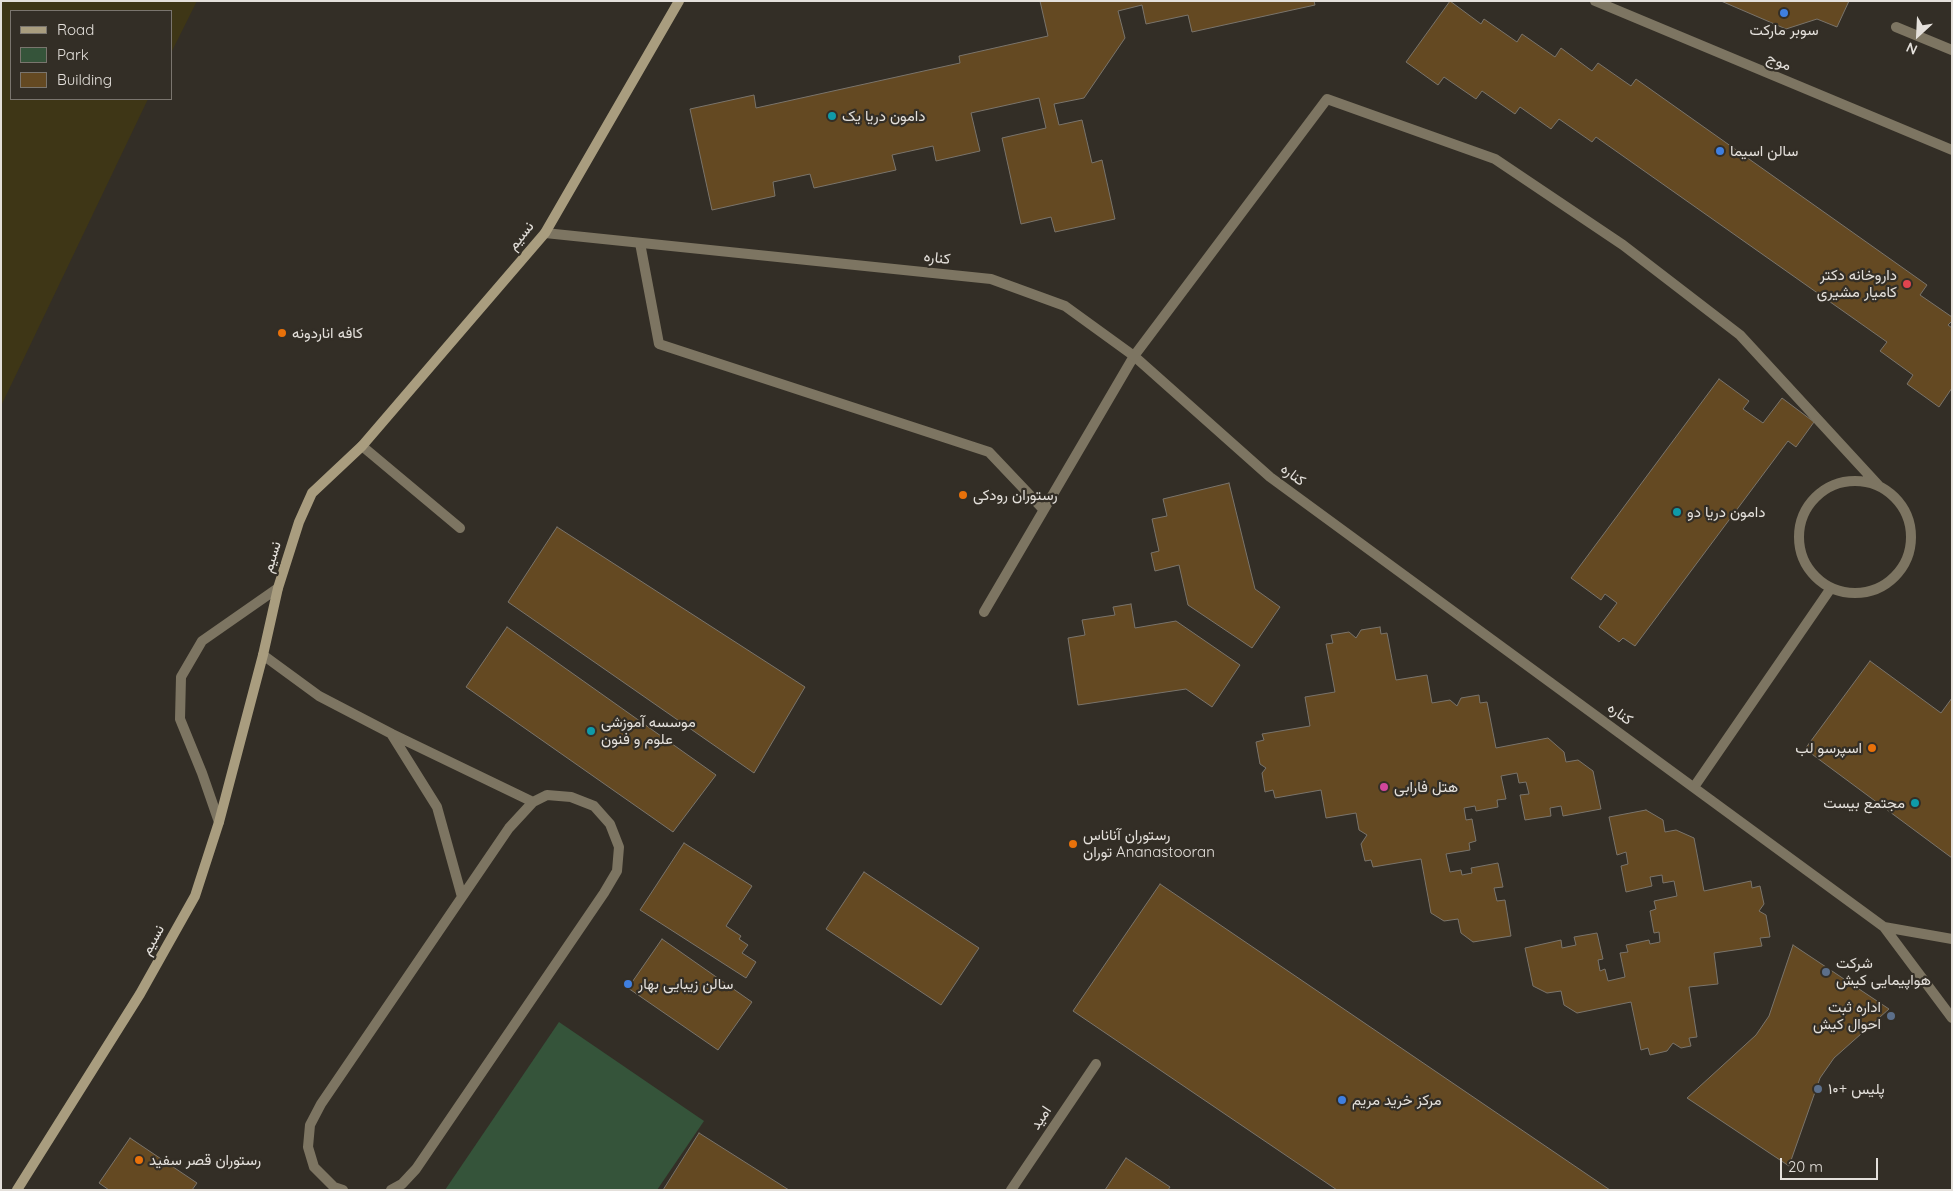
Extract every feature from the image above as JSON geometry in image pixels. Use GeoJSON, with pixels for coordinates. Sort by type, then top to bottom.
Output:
{"type":"FeatureCollection","features":[{"type":"Feature","properties":{"kind":"street","name":"نسیم"},"geometry":{"type":"LineString","coordinates":[[16,1190],[140,994],[195,896],[219,822],[264,655],[278,588],[298,522],[312,493],[362,446],[545,232],[679,1]]}},
{"type":"Feature","properties":{"kind":"street","name":"موج"},"geometry":{"type":"LineString","coordinates":[[1595,1],[1952,150]]}},
{"type":"Feature","properties":{"kind":"street"},"geometry":{"type":"LineString","coordinates":[[1896,27],[1952,50]]}},
{"type":"Feature","properties":{"kind":"street"},"geometry":{"type":"LineString","coordinates":[[984,612],[1134,356],[1327,99],[1495,159],[1624,245],[1740,335],[1879,486],[1894,496],[1905,510],[1911,527],[1912,544],[1906,561],[1897,576],[1883,587],[1866,593],[1849,593],[1832,588],[1817,578],[1806,564],[1800,548],[1799,530],[1804,513],[1814,498],[1828,488],[1844,482],[1862,481],[1879,486]]}},
{"type":"Feature","properties":{"kind":"street","name":"کناره"},"geometry":{"type":"LineString","coordinates":[[545,232],[991,279],[1064,306],[1134,356],[1270,477],[1884,927],[1952,939]]}},
{"type":"Feature","properties":{"kind":"street"},"geometry":{"type":"LineString","coordinates":[[640,243],[659,344],[988,452],[1043,509]]}},
{"type":"Feature","properties":{"kind":"street"},"geometry":{"type":"LineString","coordinates":[[362,446],[460,528]]}},
{"type":"Feature","properties":{"kind":"street"},"geometry":{"type":"LineString","coordinates":[[219,822],[180,719],[180,677],[202,641],[278,588]]}},
{"type":"Feature","properties":{"kind":"street"},"geometry":{"type":"LineString","coordinates":[[1694,786],[1832,588]]}},
{"type":"Feature","properties":{"kind":"street"},"geometry":{"type":"LineString","coordinates":[[264,655],[319,696],[392,734],[533,802]]}},
{"type":"Feature","properties":{"kind":"street"},"geometry":{"type":"LineString","coordinates":[[392,734],[437,807],[462,897]]}},
{"type":"Feature","properties":{"kind":"street"},"geometry":{"type":"LineString","coordinates":[[337,1189],[314,1167],[308,1147],[310,1125],[321,1104],[509,828],[533,802],[547,795],[571,797],[594,806],[610,824],[619,847],[616,871],[604,893],[416,1169],[402,1184],[391,1190]]}},
{"type":"Feature","properties":{"kind":"street"},"geometry":{"type":"LineString","coordinates":[[1884,927],[1952,1018]]}},
{"type":"Feature","properties":{"kind":"street","name":"امید"},"geometry":{"type":"LineString","coordinates":[[1011,1190],[1096,1064]]}},
{"type":"Feature","properties":{"kind":"green space"},"geometry":{"type":"Polygon","coordinates":[[[559,1022],[704,1121],[657,1190],[445,1190],[559,1022]]]}},
{"type":"Feature","properties":{"kind":"sand"},"geometry":{"type":"Polygon","coordinates":[[[1,1],[197,1],[172,51],[172,10],[10,10],[10,100],[148,100],[1,406],[1,1]]]}},
{"type":"Feature","properties":{"kind":"building","name":"دامون دریا یک"},"geometry":{"type":"Polygon","coordinates":[[[1040,1],[1314,1],[1315,5],[1192,32],[1188,15],[1146,24],[1142,5],[1118,11],[1125,38],[1084,98],[1054,104],[1059,125],[1082,120],[1092,163],[1102,160],[1115,219],[1055,232],[1051,217],[1021,224],[1002,138],[1046,128],[1039,98],[971,113],[980,151],[936,161],[933,146],[892,155],[896,170],[814,188],[810,174],[773,182],[775,196],[712,210],[690,109],[754,95],[756,108],[960,63],[959,56],[1048,36],[1040,1]]]}},
{"type":"Feature","properties":{"kind":"building"},"geometry":{"type":"Polygon","coordinates":[[[1450,1],[1481,24],[1484,19],[1517,42],[1522,34],[1555,57],[1561,48],[1592,71],[1598,63],[1631,86],[1636,79],[1927,285],[1920,295],[1952,317],[1952,321],[1948,325],[1952,328],[1952,388],[1939,407],[1907,384],[1913,375],[1880,351],[1887,342],[1596,137],[1592,142],[1559,119],[1551,129],[1520,107],[1515,114],[1482,91],[1476,99],[1444,77],[1438,85],[1406,62],[1450,1]]]}},
{"type":"Feature","properties":{"kind":"building"},"geometry":{"type":"Polygon","coordinates":[[[1721,1],[1849,1],[1837,27],[1817,19],[1786,29],[1721,1]]]}},
{"type":"Feature","properties":{"kind":"building","name":"دامون دریا دو"},"geometry":{"type":"Polygon","coordinates":[[[1719,379],[1749,401],[1743,409],[1763,423],[1782,398],[1814,422],[1796,447],[1788,441],[1635,646],[1623,638],[1619,642],[1599,627],[1617,603],[1605,594],[1601,600],[1571,578],[1719,379]]]}},
{"type":"Feature","properties":{"kind":"building"},"geometry":{"type":"Polygon","coordinates":[[[1229,483],[1255,589],[1280,607],[1252,648],[1188,605],[1179,565],[1155,571],[1151,553],[1159,551],[1152,519],[1167,516],[1163,499],[1229,483]]]}},
{"type":"Feature","properties":{"kind":"building"},"geometry":{"type":"Polygon","coordinates":[[[557,527],[805,687],[754,773],[508,602],[557,527]]]}},
{"type":"Feature","properties":{"kind":"building"},"geometry":{"type":"Polygon","coordinates":[[[1131,604],[1135,628],[1176,621],[1240,665],[1212,707],[1186,689],[1078,705],[1068,638],[1085,635],[1082,620],[1115,615],[1113,607],[1131,604]]]}},
{"type":"Feature","properties":{"kind":"building","name":"موسسه آموزشی علوم و فنون"},"geometry":{"type":"Polygon","coordinates":[[[507,627],[716,775],[673,832],[466,687],[507,627]]]}},
{"type":"Feature","properties":{"kind":"building","name":"هتل فارابی"},"geometry":{"type":"Polygon","coordinates":[[[1380,627],[1381,634],[1387,633],[1396,680],[1427,675],[1432,703],[1450,700],[1457,706],[1461,698],[1479,695],[1480,703],[1487,702],[1496,748],[1548,738],[1564,752],[1566,762],[1578,760],[1593,771],[1601,809],[1563,816],[1561,806],[1550,808],[1551,816],[1525,820],[1520,795],[1529,794],[1526,782],[1519,783],[1517,773],[1501,776],[1506,799],[1497,800],[1498,807],[1476,811],[1475,806],[1464,808],[1466,820],[1472,819],[1476,841],[1469,843],[1470,850],[1446,854],[1450,872],[1461,870],[1462,875],[1472,873],[1471,868],[1498,863],[1503,887],[1494,888],[1497,901],[1505,900],[1511,936],[1473,942],[1461,933],[1458,919],[1444,921],[1431,913],[1421,859],[1373,867],[1371,860],[1365,861],[1361,844],[1367,835],[1359,830],[1356,813],[1326,818],[1321,790],[1275,798],[1273,790],[1265,792],[1262,773],[1266,768],[1260,764],[1256,742],[1264,740],[1262,734],[1310,726],[1305,697],[1335,692],[1326,644],[1333,643],[1331,635],[1349,632],[1356,638],[1361,630],[1380,627]]]}},
{"type":"Feature","properties":{"kind":"building","name":"مجتمع بیست"},"geometry":{"type":"Polygon","coordinates":[[[1870,661],[1941,713],[1952,698],[1952,858],[1805,749],[1870,661]]]}},
{"type":"Feature","properties":{"kind":"building"},"geometry":{"type":"Polygon","coordinates":[[[1646,810],[1663,820],[1665,832],[1676,830],[1694,838],[1704,891],[1751,881],[1752,888],[1760,886],[1764,904],[1759,911],[1766,915],[1770,937],[1760,938],[1762,946],[1714,953],[1718,984],[1689,987],[1697,1037],[1689,1038],[1691,1046],[1681,1048],[1673,1043],[1667,1051],[1650,1055],[1648,1048],[1641,1050],[1631,1002],[1577,1013],[1564,1005],[1561,991],[1547,993],[1533,986],[1525,948],[1561,940],[1562,948],[1576,945],[1574,937],[1597,933],[1603,959],[1598,960],[1600,971],[1605,969],[1608,981],[1625,977],[1620,953],[1628,952],[1626,945],[1649,940],[1650,944],[1660,942],[1659,932],[1654,933],[1650,911],[1656,909],[1654,901],[1677,896],[1674,881],[1663,883],[1662,875],[1650,877],[1652,886],[1626,892],[1621,866],[1628,864],[1626,852],[1617,855],[1609,817],[1646,810]]]}},
{"type":"Feature","properties":{"kind":"building"},"geometry":{"type":"Polygon","coordinates":[[[684,843],[752,886],[726,926],[741,936],[739,939],[748,945],[742,953],[756,962],[746,978],[640,910],[684,843]]]}},
{"type":"Feature","properties":{"kind":"building"},"geometry":{"type":"Polygon","coordinates":[[[864,872],[979,948],[941,1005],[826,929],[864,872]]]}},
{"type":"Feature","properties":{"kind":"building","name":"مرکز خرید مریم"},"geometry":{"type":"Polygon","coordinates":[[[1160,884],[1610,1190],[1337,1190],[1073,1011],[1160,884]]]}},
{"type":"Feature","properties":{"kind":"building"},"geometry":{"type":"Polygon","coordinates":[[[662,939],[752,1002],[718,1050],[628,988],[662,939]]]}},
{"type":"Feature","properties":{"kind":"building"},"geometry":{"type":"Polygon","coordinates":[[[1793,945],[1889,1009],[1834,1058],[1820,1078],[1789,1166],[1687,1098],[1756,1035],[1769,1016],[1793,945]]]}},
{"type":"Feature","properties":{"kind":"building"},"geometry":{"type":"Polygon","coordinates":[[[699,1133],[789,1190],[663,1190],[699,1133]]]}},
{"type":"Feature","properties":{"kind":"building","name":"رستوران قصر سفید"},"geometry":{"type":"Polygon","coordinates":[[[130,1138],[197,1183],[192,1190],[109,1190],[99,1183],[130,1138]]]}},
{"type":"Feature","properties":{"kind":"building"},"geometry":{"type":"Polygon","coordinates":[[[1126,1158],[1170,1187],[1168,1190],[1105,1190],[1126,1158]]]}},
{"type":"Feature","properties":{"kind":"place","name":"سوبر ماركت"},"geometry":{"type":"Point","coordinates":[1784,13]}},
{"type":"Feature","properties":{"kind":"place","name":"دامون دریا یک"},"geometry":{"type":"Point","coordinates":[832,116]}},
{"type":"Feature","properties":{"kind":"place","name":"سالن اسیما"},"geometry":{"type":"Point","coordinates":[1720,151]}},
{"type":"Feature","properties":{"kind":"place","name":"داروخانه دکتر کامیار مشیری"},"geometry":{"type":"Point","coordinates":[1907,284]}},
{"type":"Feature","properties":{"kind":"place","name":"کافه اناردونه"},"geometry":{"type":"Point","coordinates":[282,333]}},
{"type":"Feature","properties":{"kind":"place","name":"رستوران رودکی"},"geometry":{"type":"Point","coordinates":[963,495]}},
{"type":"Feature","properties":{"kind":"place","name":"دامون دریا دو"},"geometry":{"type":"Point","coordinates":[1677,512]}},
{"type":"Feature","properties":{"kind":"place","name":"موسسه آموزشی علوم و فنون"},"geometry":{"type":"Point","coordinates":[591,731]}},
{"type":"Feature","properties":{"kind":"place","name":"اسپرسو لب"},"geometry":{"type":"Point","coordinates":[1872,748]}},
{"type":"Feature","properties":{"kind":"place","name":"هتل فارابی"},"geometry":{"type":"Point","coordinates":[1384,787]}},
{"type":"Feature","properties":{"kind":"place","name":"مجتمع بیست"},"geometry":{"type":"Point","coordinates":[1915,803]}},
{"type":"Feature","properties":{"kind":"place","name":"رستوران آناناس توران Ananastooran"},"geometry":{"type":"Point","coordinates":[1073,844]}},
{"type":"Feature","properties":{"kind":"place","name":"شرکت هواپیمایی کیش"},"geometry":{"type":"Point","coordinates":[1826,972]}},
{"type":"Feature","properties":{"kind":"place","name":"سالن زیبایی بهار"},"geometry":{"type":"Point","coordinates":[628,984]}},
{"type":"Feature","properties":{"kind":"place","name":"اداره ثبت احوال کیش"},"geometry":{"type":"Point","coordinates":[1891,1016]}},
{"type":"Feature","properties":{"kind":"place","name":"پلیس +۱۰"},"geometry":{"type":"Point","coordinates":[1818,1089]}},
{"type":"Feature","properties":{"kind":"place","name":"مرکز خرید مریم"},"geometry":{"type":"Point","coordinates":[1342,1100]}},
{"type":"Feature","properties":{"kind":"place","name":"رستوران قصر سفید"},"geometry":{"type":"Point","coordinates":[139,1160]}}]}
